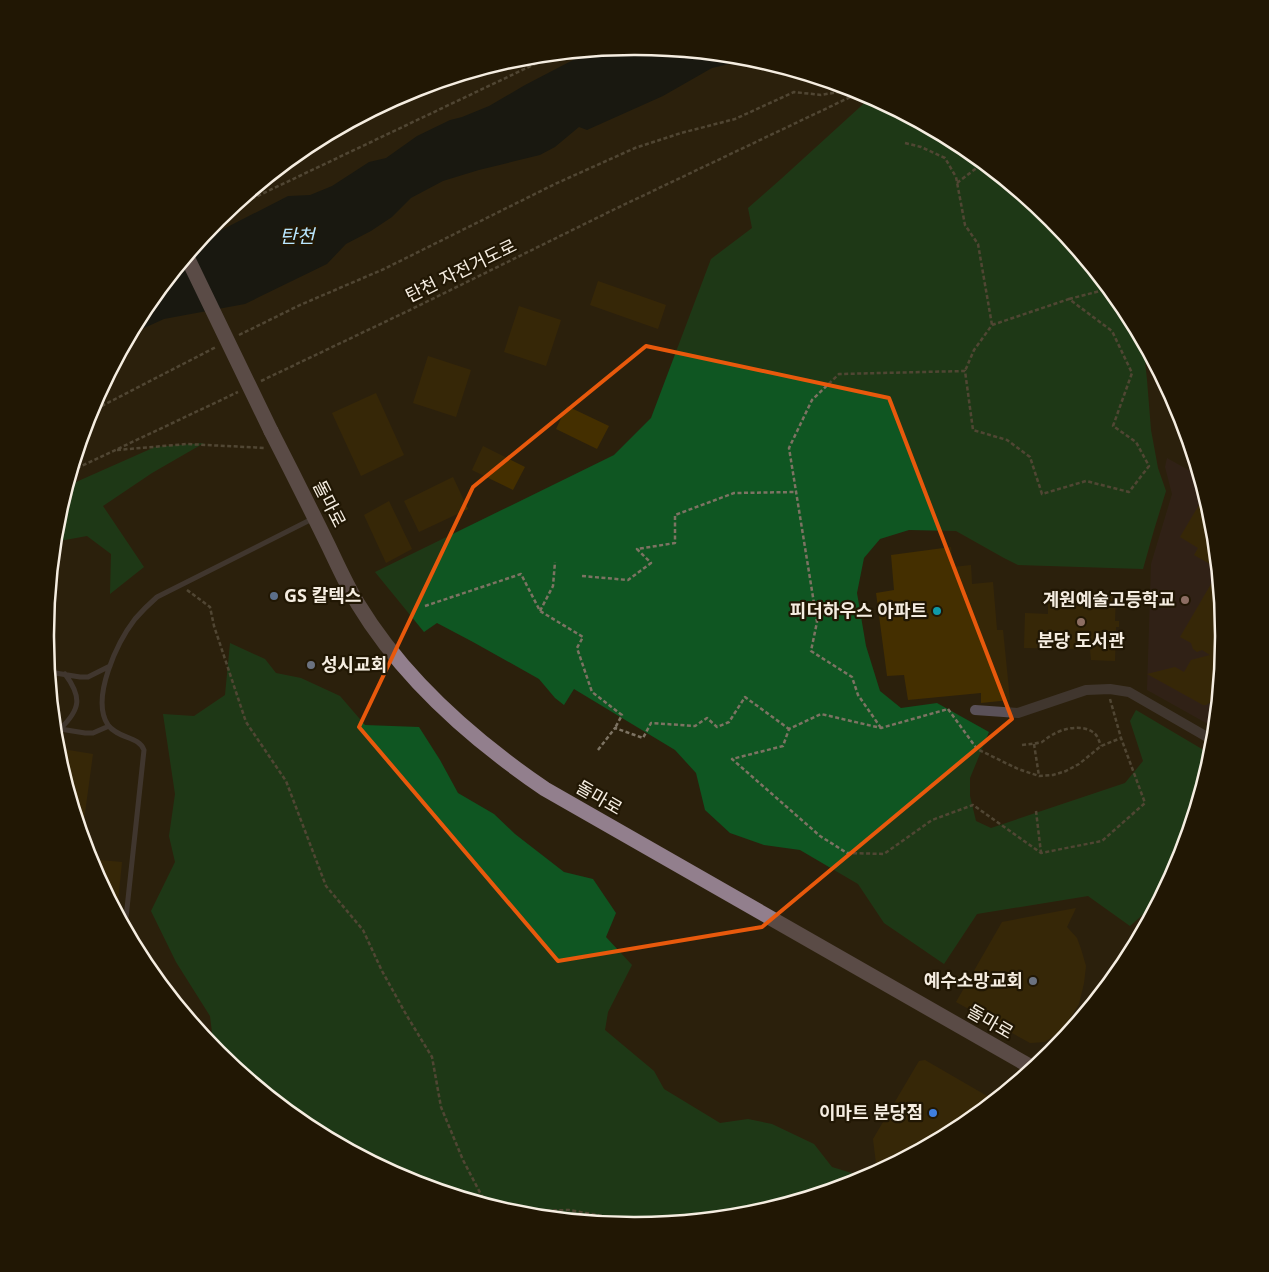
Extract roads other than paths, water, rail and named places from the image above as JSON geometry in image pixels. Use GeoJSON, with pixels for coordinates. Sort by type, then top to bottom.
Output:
{"type":"FeatureCollection","features":[{"type":"Feature","properties":{"kind":"main road","name":"돌마로"},"geometry":{"type":"LineString","coordinates":[[190,263],[357,603],[378,636],[428,694],[473,734],[520,772],[545,789],[1026,1064]]}},
{"type":"Feature","properties":{"kind":"street"},"geometry":{"type":"LineString","coordinates":[[975,710],[1018,713],[1064,701],[1086,690],[1110,689],[1129,692],[1206,737]]}},
{"type":"Feature","properties":{"kind":"lane"},"geometry":{"type":"LineString","coordinates":[[126,915],[144,750],[142,745],[136,741],[117,734],[109,726],[104,716],[104,690],[110,665],[119,644],[136,618],[157,597],[315,518]]}},
{"type":"Feature","properties":{"kind":"lane"},"geometry":{"type":"LineString","coordinates":[[55,673],[88,677],[110,665]]}},
{"type":"Feature","properties":{"kind":"lane"},"geometry":{"type":"LineString","coordinates":[[61,725],[74,714],[77,699],[73,684],[65,674]]}},
{"type":"Feature","properties":{"kind":"lane"},"geometry":{"type":"LineString","coordinates":[[62,729],[93,733],[109,726]]}},
{"type":"Feature","properties":{"kind":"water","name":"탄천"},"geometry":{"type":"Polygon","coordinates":[[[634,55],[672,56],[732,63],[712,68],[663,96],[587,130],[579,127],[555,147],[540,155],[443,181],[411,198],[392,217],[346,244],[327,264],[245,304],[164,319],[142,329],[174,282],[217,232],[288,196],[310,195],[332,186],[369,162],[386,158],[417,136],[450,120],[489,106],[573,60],[597,56],[634,55]]]}},
{"type":"Feature","properties":{"kind":"place","name":"GS 칼텍스"},"geometry":{"type":"Point","coordinates":[274,596]}},
{"type":"Feature","properties":{"kind":"place","name":"계원예술고등학교"},"geometry":{"type":"Point","coordinates":[1185,600]}},
{"type":"Feature","properties":{"kind":"place","name":"피더하우스 아파트"},"geometry":{"type":"Point","coordinates":[937,611]}},
{"type":"Feature","properties":{"kind":"place","name":"분당 도서관"},"geometry":{"type":"Point","coordinates":[1081,622]}},
{"type":"Feature","properties":{"kind":"place","name":"성시교회"},"geometry":{"type":"Point","coordinates":[311,665]}},
{"type":"Feature","properties":{"kind":"place","name":"예수소망교회"},"geometry":{"type":"Point","coordinates":[1033,981]}},
{"type":"Feature","properties":{"kind":"place","name":"이마트 분당점"},"geometry":{"type":"Point","coordinates":[933,1113]}}]}
